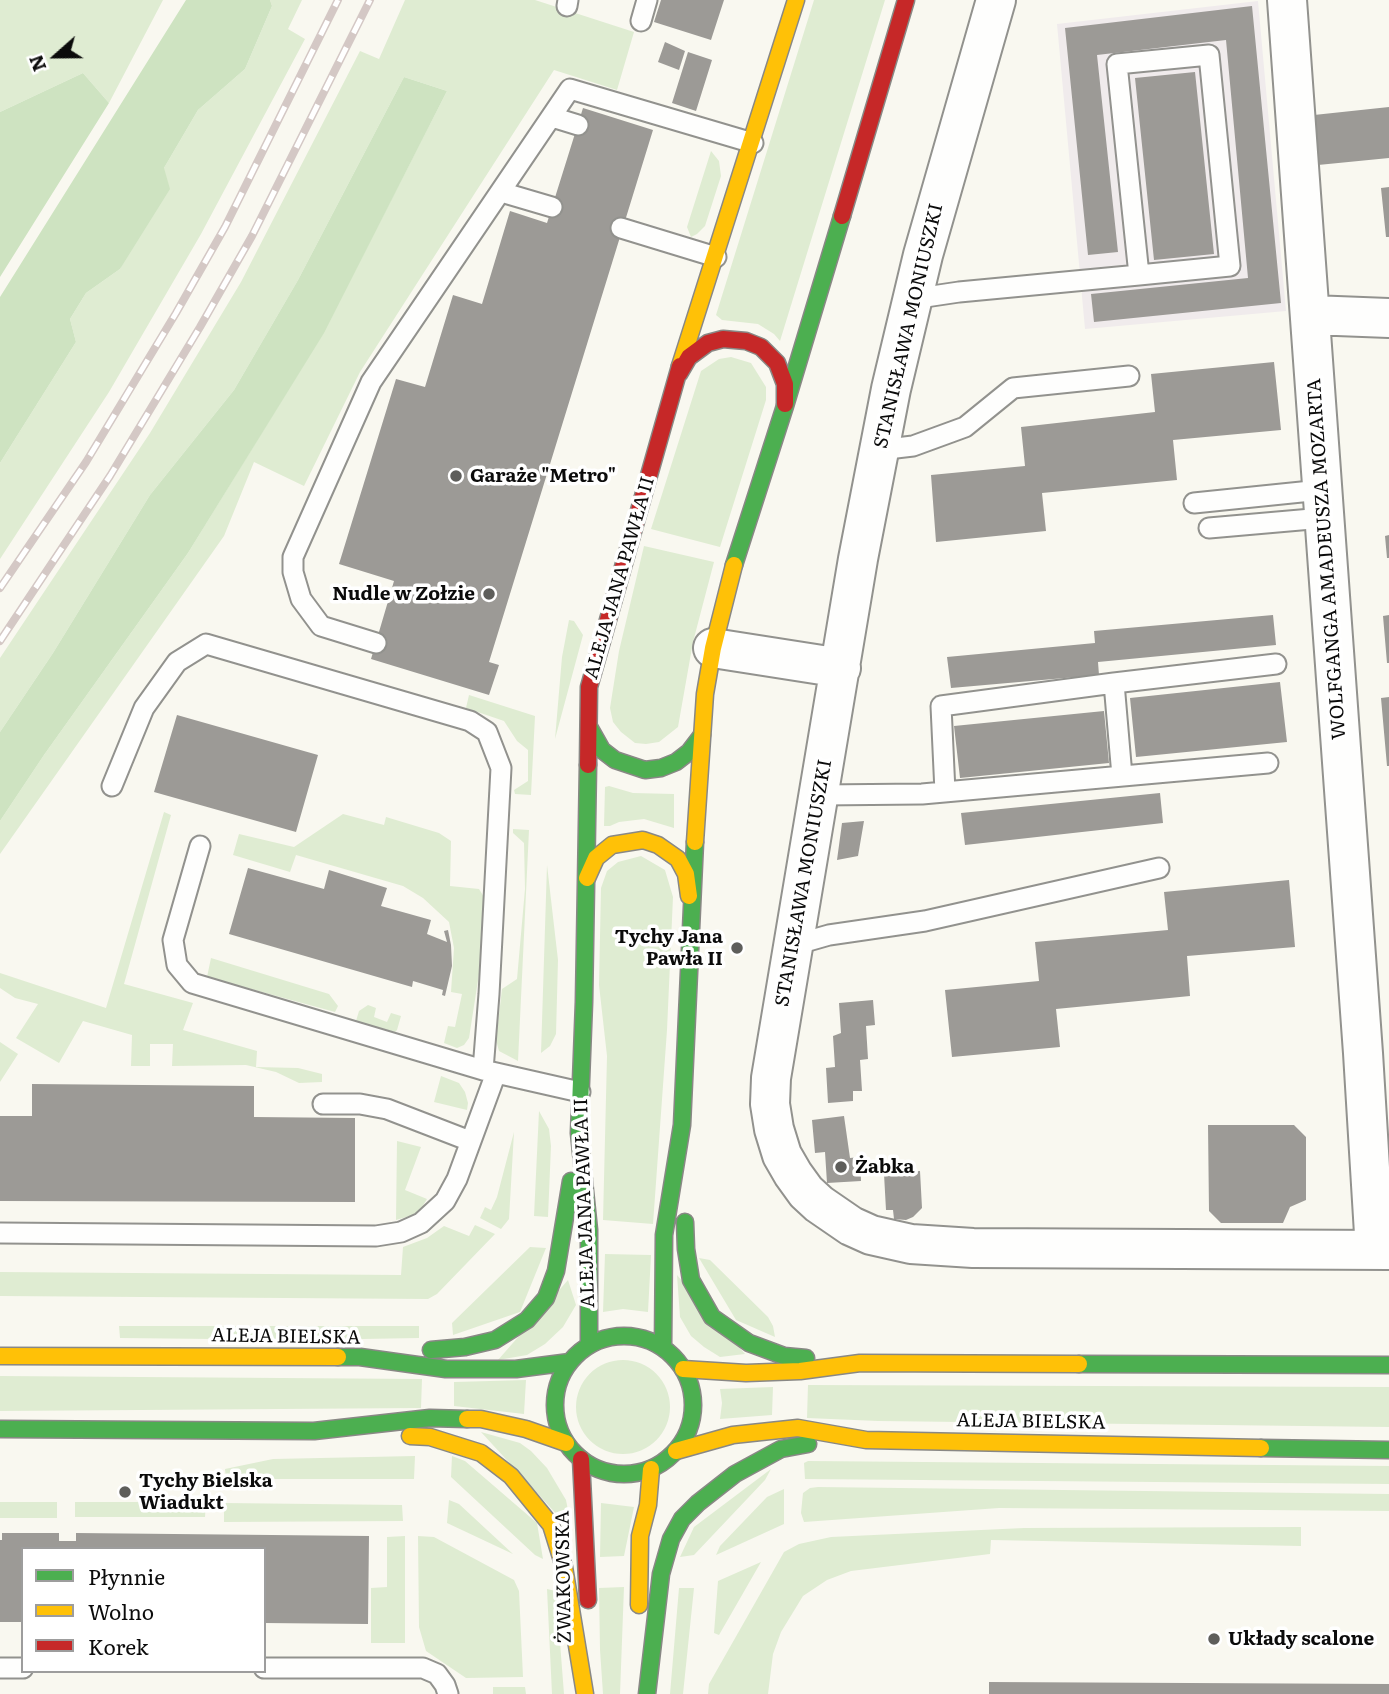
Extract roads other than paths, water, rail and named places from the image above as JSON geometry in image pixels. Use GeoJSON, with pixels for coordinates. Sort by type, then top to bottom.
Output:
{"type":"FeatureCollection","features":[{"type":"Feature","properties":{"kind":"street","name":"ALEJA JANA PAWŁA II"},"geometry":{"type":"LineString","coordinates":[[589,1345],[589,1230],[579,1133],[587,878],[589,687],[677,377],[796,0]]}},
{"type":"Feature","properties":{"kind":"street"},"geometry":{"type":"LineString","coordinates":[[690,912],[705,694],[713,648],[735,561],[785,406],[906,0]]}},
{"type":"Feature","properties":{"kind":"street","name":"STANISŁAWA MONIUSZKI"},"geometry":{"type":"LineString","coordinates":[[996,0],[926,242],[891,389],[858,559],[771,1078],[770,1104],[782,1155],[806,1192],[819,1204],[851,1226],[890,1240],[937,1247],[1382,1250],[1377,1117]]}},
{"type":"Feature","properties":{"kind":"street","name":"WOLFGANGA AMADEUSZA MOZARTA"},"geometry":{"type":"LineString","coordinates":[[1287,0],[1362,1028],[1377,1117]]}},
{"type":"Feature","properties":{"kind":"street"},"geometry":{"type":"LineString","coordinates":[[1311,315],[1389,318]]}},
{"type":"Feature","properties":{"kind":"street"},"geometry":{"type":"LineString","coordinates":[[677,377],[689,357],[708,343],[723,339],[746,341],[761,347],[776,363],[785,384],[785,406]]}},
{"type":"Feature","properties":{"kind":"street"},"geometry":{"type":"LineString","coordinates":[[713,648],[841,668]]}},
{"type":"Feature","properties":{"kind":"street"},"geometry":{"type":"LineString","coordinates":[[589,727],[602,750],[615,760],[645,770],[676,762],[690,752],[702,735]]}},
{"type":"Feature","properties":{"kind":"street"},"geometry":{"type":"LineString","coordinates":[[587,878],[596,858],[612,845],[627,841],[651,842],[672,853],[682,866],[688,884],[691,948],[682,1125],[686,1249],[691,1280],[712,1318],[749,1343],[784,1356],[860,1363],[1389,1365]]}},
{"type":"Feature","properties":{"kind":"street"},"geometry":{"type":"LineString","coordinates":[[663,1348],[664,1235],[682,1125]]}},
{"type":"Feature","properties":{"kind":"street"},"geometry":{"type":"LineString","coordinates":[[360,1357],[465,1347],[495,1340],[527,1320],[546,1298],[556,1271],[579,1133]]}},
{"type":"Feature","properties":{"kind":"street"},"geometry":{"type":"LineString","coordinates":[[626,1336],[645,1339],[663,1348],[683,1369],[691,1389],[693,1411],[688,1432],[676,1451],[665,1462],[633,1474],[615,1474],[597,1469],[581,1459],[566,1443],[558,1423],[555,1401],[559,1380],[570,1362],[589,1345],[607,1338],[626,1336]]}},
{"type":"Feature","properties":{"kind":"street","name":"ALEJA BIELSKA"},"geometry":{"type":"LineString","coordinates":[[0,1356],[360,1357],[446,1370],[516,1369],[570,1362]]}},
{"type":"Feature","properties":{"kind":"street"},"geometry":{"type":"LineString","coordinates":[[683,1369],[746,1373],[800,1371],[860,1363]]}},
{"type":"Feature","properties":{"kind":"street"},"geometry":{"type":"LineString","coordinates":[[314,1431],[430,1418],[481,1419],[526,1429],[566,1443]]}},
{"type":"Feature","properties":{"kind":"street","name":"ALEJA BIELSKA"},"geometry":{"type":"LineString","coordinates":[[676,1451],[733,1436],[799,1428],[866,1440],[1389,1450]]}},
{"type":"Feature","properties":{"kind":"street"},"geometry":{"type":"LineString","coordinates":[[0,1429],[314,1431],[430,1437],[481,1453],[511,1476],[551,1525],[564,1567],[586,1694]]}},
{"type":"Feature","properties":{"kind":"street"},"geometry":{"type":"LineString","coordinates":[[645,1694],[660,1574],[671,1539],[682,1519],[735,1474],[781,1449],[798,1444],[866,1440]]}},
{"type":"Feature","properties":{"kind":"street","name":"ŻWAKOWSKA"},"geometry":{"type":"LineString","coordinates":[[581,1459],[589,1577],[586,1694]]}},
{"type":"Feature","properties":{"kind":"street"},"geometry":{"type":"LineString","coordinates":[[645,1694],[638,1565],[651,1469]]}},
{"type":"Feature","properties":{"kind":"lane"},"geometry":{"type":"LineString","coordinates":[[641,21],[647,0]]}},
{"type":"Feature","properties":{"kind":"lane"},"geometry":{"type":"LineString","coordinates":[[912,299],[959,292],[1139,275],[1230,265],[1209,55],[1117,64],[1139,275]]}},
{"type":"Feature","properties":{"kind":"lane"},"geometry":{"type":"LineString","coordinates":[[376,643],[321,626],[301,600],[294,579],[293,557],[371,382],[570,89],[752,143]]}},
{"type":"Feature","properties":{"kind":"lane"},"geometry":{"type":"LineString","coordinates":[[552,117],[578,125]]}},
{"type":"Feature","properties":{"kind":"lane"},"geometry":{"type":"LineString","coordinates":[[500,192],[552,207]]}},
{"type":"Feature","properties":{"kind":"lane"},"geometry":{"type":"LineString","coordinates":[[621,229],[716,257]]}},
{"type":"Feature","properties":{"kind":"lane"},"geometry":{"type":"LineString","coordinates":[[879,450],[913,446],[965,427],[1013,388],[1129,376]]}},
{"type":"Feature","properties":{"kind":"lane"},"geometry":{"type":"LineString","coordinates":[[1194,503],[1322,504]]}},
{"type":"Feature","properties":{"kind":"lane"},"geometry":{"type":"LineString","coordinates":[[1209,528],[1322,504]]}},
{"type":"Feature","properties":{"kind":"lane"},"geometry":{"type":"LineString","coordinates":[[0,1233],[376,1236],[401,1232],[421,1223],[445,1201],[457,1179],[471,1141],[489,1071],[489,994],[501,768],[487,732],[470,721],[206,644],[177,662],[144,708],[112,786]]}},
{"type":"Feature","properties":{"kind":"lane"},"geometry":{"type":"LineString","coordinates":[[945,792],[941,706],[1276,664]]}},
{"type":"Feature","properties":{"kind":"lane"},"geometry":{"type":"LineString","coordinates":[[1114,683],[1122,776]]}},
{"type":"Feature","properties":{"kind":"lane"},"geometry":{"type":"LineString","coordinates":[[820,794],[945,792],[1268,763]]}},
{"type":"Feature","properties":{"kind":"lane"},"geometry":{"type":"LineString","coordinates":[[200,846],[173,940],[177,965],[192,983],[489,1071],[580,1092]]}},
{"type":"Feature","properties":{"kind":"lane"},"geometry":{"type":"LineString","coordinates":[[794,945],[829,935],[925,921],[1159,868]]}},
{"type":"Feature","properties":{"kind":"lane"},"geometry":{"type":"LineString","coordinates":[[323,1104],[360,1104],[387,1109],[471,1141]]}},
{"type":"Feature","properties":{"kind":"lane"},"geometry":{"type":"LineString","coordinates":[[0,1668],[21,1668]]}},
{"type":"Feature","properties":{"kind":"lane"},"geometry":{"type":"LineString","coordinates":[[266,1668],[423,1668],[437,1674],[448,1694]]}},
{"type":"Feature","properties":{"kind":"railway"},"geometry":{"type":"LineString","coordinates":[[0,588],[86,462],[176,313],[225,227],[338,0]]}},
{"type":"Feature","properties":{"kind":"railway"},"geometry":{"type":"LineString","coordinates":[[0,641],[110,476],[200,327],[252,236],[370,0]]}},
{"type":"Feature","properties":{"kind":"place","name":"Garaże \"Metro\""},"geometry":{"type":"Point","coordinates":[456,476]}},
{"type":"Feature","properties":{"kind":"place","name":"Nudle w Zołzie"},"geometry":{"type":"Point","coordinates":[489,594]}},
{"type":"Feature","properties":{"kind":"place","name":"Tychy Jana Pawła II"},"geometry":{"type":"Point","coordinates":[737,948]}},
{"type":"Feature","properties":{"kind":"place","name":"Żabka"},"geometry":{"type":"Point","coordinates":[841,1167]}},
{"type":"Feature","properties":{"kind":"place","name":"Tychy Bielska Wiadukt"},"geometry":{"type":"Point","coordinates":[125,1492]}},
{"type":"Feature","properties":{"kind":"place","name":"Układy scalone"},"geometry":{"type":"Point","coordinates":[1214,1639]}}]}
